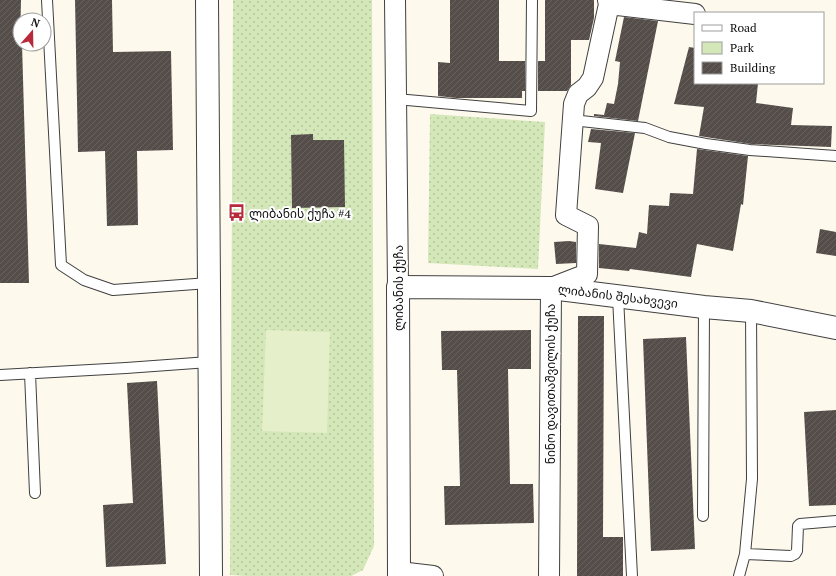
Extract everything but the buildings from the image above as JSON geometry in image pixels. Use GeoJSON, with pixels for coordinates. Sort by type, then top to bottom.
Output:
{"type":"FeatureCollection","features":[{"type":"Feature","properties":{"kind":"street"},"geometry":{"type":"LineString","coordinates":[[207,0],[211,576]]}},
{"type":"Feature","properties":{"kind":"street","name":"ლიბანის ქუჩა"},"geometry":{"type":"LineString","coordinates":[[395,0],[399,574]]}},
{"type":"Feature","properties":{"kind":"street"},"geometry":{"type":"LineString","coordinates":[[700,12],[702,0]]}},
{"type":"Feature","properties":{"kind":"street"},"geometry":{"type":"LineString","coordinates":[[608,2],[694,14]]}},
{"type":"Feature","properties":{"kind":"street","name":"ნინო დავითაშვილის ქუჩა"},"geometry":{"type":"LineString","coordinates":[[549,576],[550,288],[587,274],[588,226],[566,215],[572,120],[574,104],[578,94],[587,87],[593,78],[608,2]]}},
{"type":"Feature","properties":{"kind":"street","name":"ლიბანის შესახვევი"},"geometry":{"type":"LineString","coordinates":[[398,287],[550,288],[704,307],[751,311],[836,328]]}},
{"type":"Feature","properties":{"kind":"street"},"geometry":{"type":"LineString","coordinates":[[399,574],[433,576]]}},
{"type":"Feature","properties":{"kind":"lane"},"geometry":{"type":"LineString","coordinates":[[48,0],[61,265],[84,280],[113,290],[208,283]]}},
{"type":"Feature","properties":{"kind":"lane"},"geometry":{"type":"LineString","coordinates":[[396,99],[531,111],[532,0]]}},
{"type":"Feature","properties":{"kind":"lane"},"geometry":{"type":"LineString","coordinates":[[572,120],[645,128],[669,137],[713,145],[750,150],[836,156]]}},
{"type":"Feature","properties":{"kind":"lane"},"geometry":{"type":"LineString","coordinates":[[618,296],[632,576]]}},
{"type":"Feature","properties":{"kind":"lane"},"geometry":{"type":"LineString","coordinates":[[703,516],[704,307]]}},
{"type":"Feature","properties":{"kind":"lane"},"geometry":{"type":"LineString","coordinates":[[739,576],[745,554],[752,479],[751,311]]}},
{"type":"Feature","properties":{"kind":"lane"},"geometry":{"type":"LineString","coordinates":[[0,375],[209,362]]}},
{"type":"Feature","properties":{"kind":"lane"},"geometry":{"type":"LineString","coordinates":[[30,373],[35,493]]}},
{"type":"Feature","properties":{"kind":"lane"},"geometry":{"type":"LineString","coordinates":[[745,554],[791,556],[797,551],[798,526],[800,524],[836,521]]}},
{"type":"Feature","properties":{"kind":"green space"},"geometry":{"type":"Polygon","coordinates":[[[233,0],[372,0],[374,546],[363,570],[351,576],[230,575],[233,0]]]}},
{"type":"Feature","properties":{"kind":"green space"},"geometry":{"type":"Polygon","coordinates":[[[430,114],[545,122],[538,269],[428,263],[430,114]]]}},
{"type":"Feature","properties":{"kind":"green space"},"geometry":{"type":"Polygon","coordinates":[[[266,330],[330,332],[327,433],[262,431],[266,330]]]}},
{"type":"Feature","properties":{"kind":"place","name":"ლიბანის ქუჩა #4"},"geometry":{"type":"Point","coordinates":[236,213]}}]}
